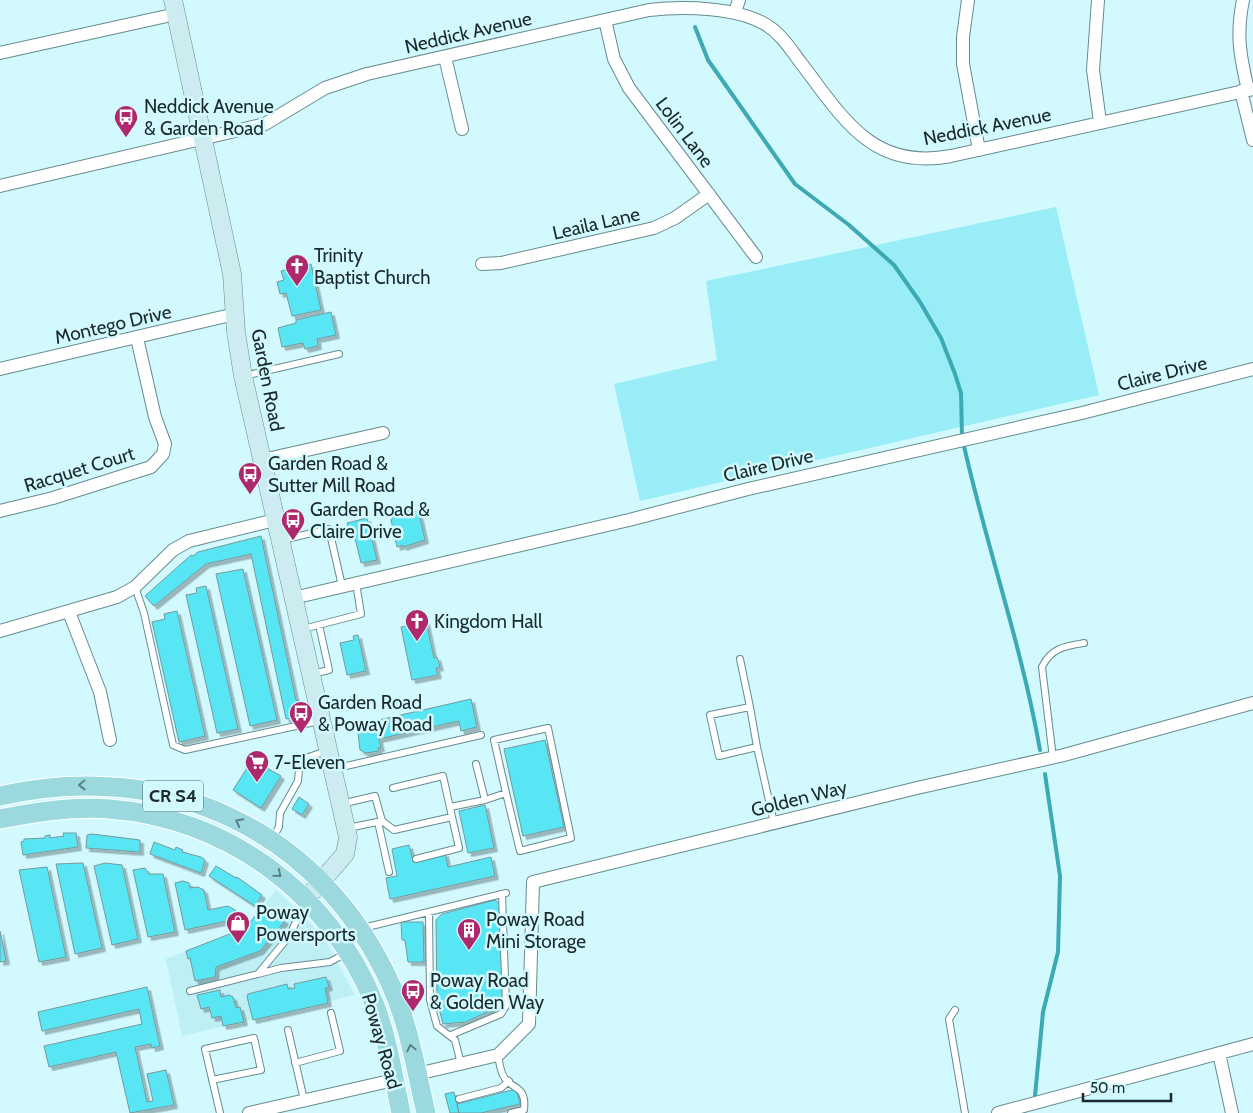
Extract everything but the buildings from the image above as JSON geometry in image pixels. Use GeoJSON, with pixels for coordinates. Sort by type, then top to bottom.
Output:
{"type":"FeatureCollection","features":[{"type":"Feature","properties":{"kind":"main road","name":"Poway Road"},"geometry":{"type":"LineString","coordinates":[[0,796],[69,785],[112,785],[143,789],[206,807],[244,824],[298,860],[320,881],[359,929],[380,962],[395,994],[407,1031],[426,1113]]}},
{"type":"Feature","properties":{"kind":"main road","name":"Poway Road"},"geometry":{"type":"LineString","coordinates":[[0,819],[76,808],[122,810],[161,817],[198,828],[242,849],[268,866],[306,899],[350,957],[374,1003],[401,1113]]}},
{"type":"Feature","properties":{"kind":"main road"},"geometry":{"type":"LineString","coordinates":[[350,957],[366,972],[375,985],[388,1016],[404,1071],[408,1074],[417,1074]]}},
{"type":"Feature","properties":{"kind":"main road"},"geometry":{"type":"LineString","coordinates":[[394,1080],[399,1079],[409,1088],[414,1113]]}},
{"type":"Feature","properties":{"kind":"street"},"geometry":{"type":"LineString","coordinates":[[968,0],[963,38],[964,77],[979,150]]}},
{"type":"Feature","properties":{"kind":"street"},"geometry":{"type":"LineString","coordinates":[[1098,0],[1093,70],[1100,122]]}},
{"type":"Feature","properties":{"kind":"street"},"geometry":{"type":"LineString","coordinates":[[1243,0],[1238,27],[1238,47],[1247,90],[1253,140]]}},
{"type":"Feature","properties":{"kind":"street","name":"Neddick Avenue"},"geometry":{"type":"LineString","coordinates":[[0,186],[204,140],[265,124],[325,88],[340,82],[605,20],[668,8],[737,6],[775,31],[845,120],[872,145],[898,156],[922,160],[979,150],[1247,90]]}},
{"type":"Feature","properties":{"kind":"street"},"geometry":{"type":"LineString","coordinates":[[0,52],[174,7]]}},
{"type":"Feature","properties":{"kind":"street","name":"Garden Road"},"geometry":{"type":"LineString","coordinates":[[174,7],[232,274],[243,376],[327,750],[347,829],[348,843],[345,854],[306,899]]}},
{"type":"Feature","properties":{"kind":"street","name":"Lolin Lane"},"geometry":{"type":"LineString","coordinates":[[605,20],[614,59],[629,88],[756,257]]}},
{"type":"Feature","properties":{"kind":"street"},"geometry":{"type":"LineString","coordinates":[[445,57],[462,129]]}},
{"type":"Feature","properties":{"kind":"street","name":"Leaila Lane"},"geometry":{"type":"LineString","coordinates":[[482,264],[501,263],[648,230],[675,218],[709,194]]}},
{"type":"Feature","properties":{"kind":"street","name":"Montego Drive"},"geometry":{"type":"LineString","coordinates":[[0,369],[235,314]]}},
{"type":"Feature","properties":{"kind":"street","name":"Racquet Court"},"geometry":{"type":"LineString","coordinates":[[0,512],[83,489],[151,467],[158,462],[165,444],[155,417],[137,338]]}},
{"type":"Feature","properties":{"kind":"street","name":"Claire Drive"},"geometry":{"type":"LineString","coordinates":[[293,598],[629,520],[748,489],[1082,413],[1253,369]]}},
{"type":"Feature","properties":{"kind":"street"},"geometry":{"type":"LineString","coordinates":[[262,460],[383,433]]}},
{"type":"Feature","properties":{"kind":"street"},"geometry":{"type":"LineString","coordinates":[[0,631],[117,597],[136,587],[173,550],[189,541],[275,520]]}},
{"type":"Feature","properties":{"kind":"street"},"geometry":{"type":"LineString","coordinates":[[69,612],[100,692],[110,740]]}},
{"type":"Feature","properties":{"kind":"street","name":"Golden Way"},"geometry":{"type":"LineString","coordinates":[[498,1055],[529,1024],[533,882],[1053,758],[1253,703]]}},
{"type":"Feature","properties":{"kind":"street"},"geometry":{"type":"LineString","coordinates":[[998,1113],[1253,1044]]}},
{"type":"Feature","properties":{"kind":"street"},"geometry":{"type":"LineString","coordinates":[[1219,1053],[1232,1113]]}},
{"type":"Feature","properties":{"kind":"street"},"geometry":{"type":"LineString","coordinates":[[417,1074],[498,1055]]}},
{"type":"Feature","properties":{"kind":"street"},"geometry":{"type":"LineString","coordinates":[[249,1113],[394,1080]]}},
{"type":"Feature","properties":{"kind":"lane"},"geometry":{"type":"LineString","coordinates":[[243,376],[339,354]]}},
{"type":"Feature","properties":{"kind":"lane"},"geometry":{"type":"LineString","coordinates":[[280,541],[329,529],[342,586]]}},
{"type":"Feature","properties":{"kind":"lane"},"geometry":{"type":"LineString","coordinates":[[300,630],[361,614],[356,583]]}},
{"type":"Feature","properties":{"kind":"lane"},"geometry":{"type":"LineString","coordinates":[[136,587],[144,613],[173,745],[178,749],[185,750],[319,714],[354,700]]}},
{"type":"Feature","properties":{"kind":"lane"},"geometry":{"type":"LineString","coordinates":[[310,674],[328,670],[318,625]]}},
{"type":"Feature","properties":{"kind":"lane"},"geometry":{"type":"LineString","coordinates":[[1053,758],[1042,667],[1052,652],[1066,646],[1084,644]]}},
{"type":"Feature","properties":{"kind":"lane"},"geometry":{"type":"LineString","coordinates":[[740,659],[774,823]]}},
{"type":"Feature","properties":{"kind":"lane"},"geometry":{"type":"LineString","coordinates":[[750,707],[710,715],[719,756],[757,747]]}},
{"type":"Feature","properties":{"kind":"lane"},"geometry":{"type":"LineString","coordinates":[[548,728],[571,838],[520,851],[506,793],[494,740],[548,728]]}},
{"type":"Feature","properties":{"kind":"lane"},"geometry":{"type":"LineString","coordinates":[[332,770],[481,735]]}},
{"type":"Feature","properties":{"kind":"lane"},"geometry":{"type":"LineString","coordinates":[[271,841],[279,827],[280,814],[298,781],[299,769],[303,759],[306,756],[327,750]]}},
{"type":"Feature","properties":{"kind":"lane"},"geometry":{"type":"LineString","coordinates":[[476,764],[485,800]]}},
{"type":"Feature","properties":{"kind":"lane"},"geometry":{"type":"LineString","coordinates":[[393,788],[443,776],[459,848],[416,859]]}},
{"type":"Feature","properties":{"kind":"lane"},"geometry":{"type":"LineString","coordinates":[[450,807],[485,800],[506,793]]}},
{"type":"Feature","properties":{"kind":"lane"},"geometry":{"type":"LineString","coordinates":[[341,804],[375,796],[389,872]]}},
{"type":"Feature","properties":{"kind":"lane"},"geometry":{"type":"LineString","coordinates":[[347,829],[380,822],[394,830],[452,817]]}},
{"type":"Feature","properties":{"kind":"lane"},"geometry":{"type":"LineString","coordinates":[[359,929],[504,893],[506,1006],[501,1014],[451,1035]]}},
{"type":"Feature","properties":{"kind":"lane"},"geometry":{"type":"LineString","coordinates":[[258,974],[290,935],[306,899]]}},
{"type":"Feature","properties":{"kind":"lane"},"geometry":{"type":"LineString","coordinates":[[428,912],[430,1000],[437,1026],[441,1031],[451,1035],[456,1040],[461,1064]]}},
{"type":"Feature","properties":{"kind":"lane"},"geometry":{"type":"LineString","coordinates":[[190,990],[316,962],[330,962],[350,957]]}},
{"type":"Feature","properties":{"kind":"lane"},"geometry":{"type":"LineString","coordinates":[[955,1010],[949,1019],[965,1113]]}},
{"type":"Feature","properties":{"kind":"lane"},"geometry":{"type":"LineString","coordinates":[[295,1062],[340,1051],[331,1014]]}},
{"type":"Feature","properties":{"kind":"lane"},"geometry":{"type":"LineString","coordinates":[[288,1030],[304,1100]]}},
{"type":"Feature","properties":{"kind":"lane"},"geometry":{"type":"LineString","coordinates":[[212,1080],[261,1070],[254,1038],[205,1049],[212,1080],[220,1113]]}},
{"type":"Feature","properties":{"kind":"lane"},"geometry":{"type":"LineString","coordinates":[[498,1055],[503,1076],[522,1090],[525,1101],[524,1110],[511,1113]]}},
{"type":"Feature","properties":{"kind":"lane"},"geometry":{"type":"LineString","coordinates":[[459,1099],[501,1088],[509,1081]]}},
{"type":"Feature","properties":{"kind":"shaded area"},"geometry":{"type":"Polygon","coordinates":[[[1056,207],[1099,395],[640,501],[614,384],[717,360],[706,281],[1056,207]]]}},
{"type":"Feature","properties":{"kind":"shaded area"},"geometry":{"type":"Polygon","coordinates":[[[276,890],[306,918],[327,944],[355,995],[182,1036],[166,959],[245,928],[276,890]]]}},
{"type":"Feature","properties":{"kind":"waterway"},"geometry":{"type":"LineString","coordinates":[[695,27],[708,60],[795,184],[849,225],[894,265],[920,302],[941,338],[961,393],[962,437]]}},
{"type":"Feature","properties":{"kind":"waterway"},"geometry":{"type":"LineString","coordinates":[[964,446],[1024,673],[1040,750]]}},
{"type":"Feature","properties":{"kind":"waterway"},"geometry":{"type":"LineString","coordinates":[[1035,1096],[1043,1012],[1058,952],[1060,876],[1045,774]]}},
{"type":"Feature","properties":{"kind":"place","name":"Neddick Avenue & Garden Road"},"geometry":{"type":"Point","coordinates":[126,138]}},
{"type":"Feature","properties":{"kind":"place","name":"Trinity Baptist Church"},"geometry":{"type":"Point","coordinates":[297,287]}},
{"type":"Feature","properties":{"kind":"place","name":"Garden Road & Sutter Mill Road"},"geometry":{"type":"Point","coordinates":[250,495]}},
{"type":"Feature","properties":{"kind":"place","name":"Garden Road & Claire Drive"},"geometry":{"type":"Point","coordinates":[293,541]}},
{"type":"Feature","properties":{"kind":"place","name":"Kingdom Hall"},"geometry":{"type":"Point","coordinates":[417,642]}},
{"type":"Feature","properties":{"kind":"place","name":"Garden Road & Poway Road"},"geometry":{"type":"Point","coordinates":[301,734]}},
{"type":"Feature","properties":{"kind":"place","name":"7-Eleven"},"geometry":{"type":"Point","coordinates":[257,783]}},
{"type":"Feature","properties":{"kind":"place","name":"Poway Powersports"},"geometry":{"type":"Point","coordinates":[238,944]}},
{"type":"Feature","properties":{"kind":"place","name":"Poway Road Mini Storage"},"geometry":{"type":"Point","coordinates":[469,951]}},
{"type":"Feature","properties":{"kind":"place","name":"Poway Road & Golden Way"},"geometry":{"type":"Point","coordinates":[413,1012]}}]}
